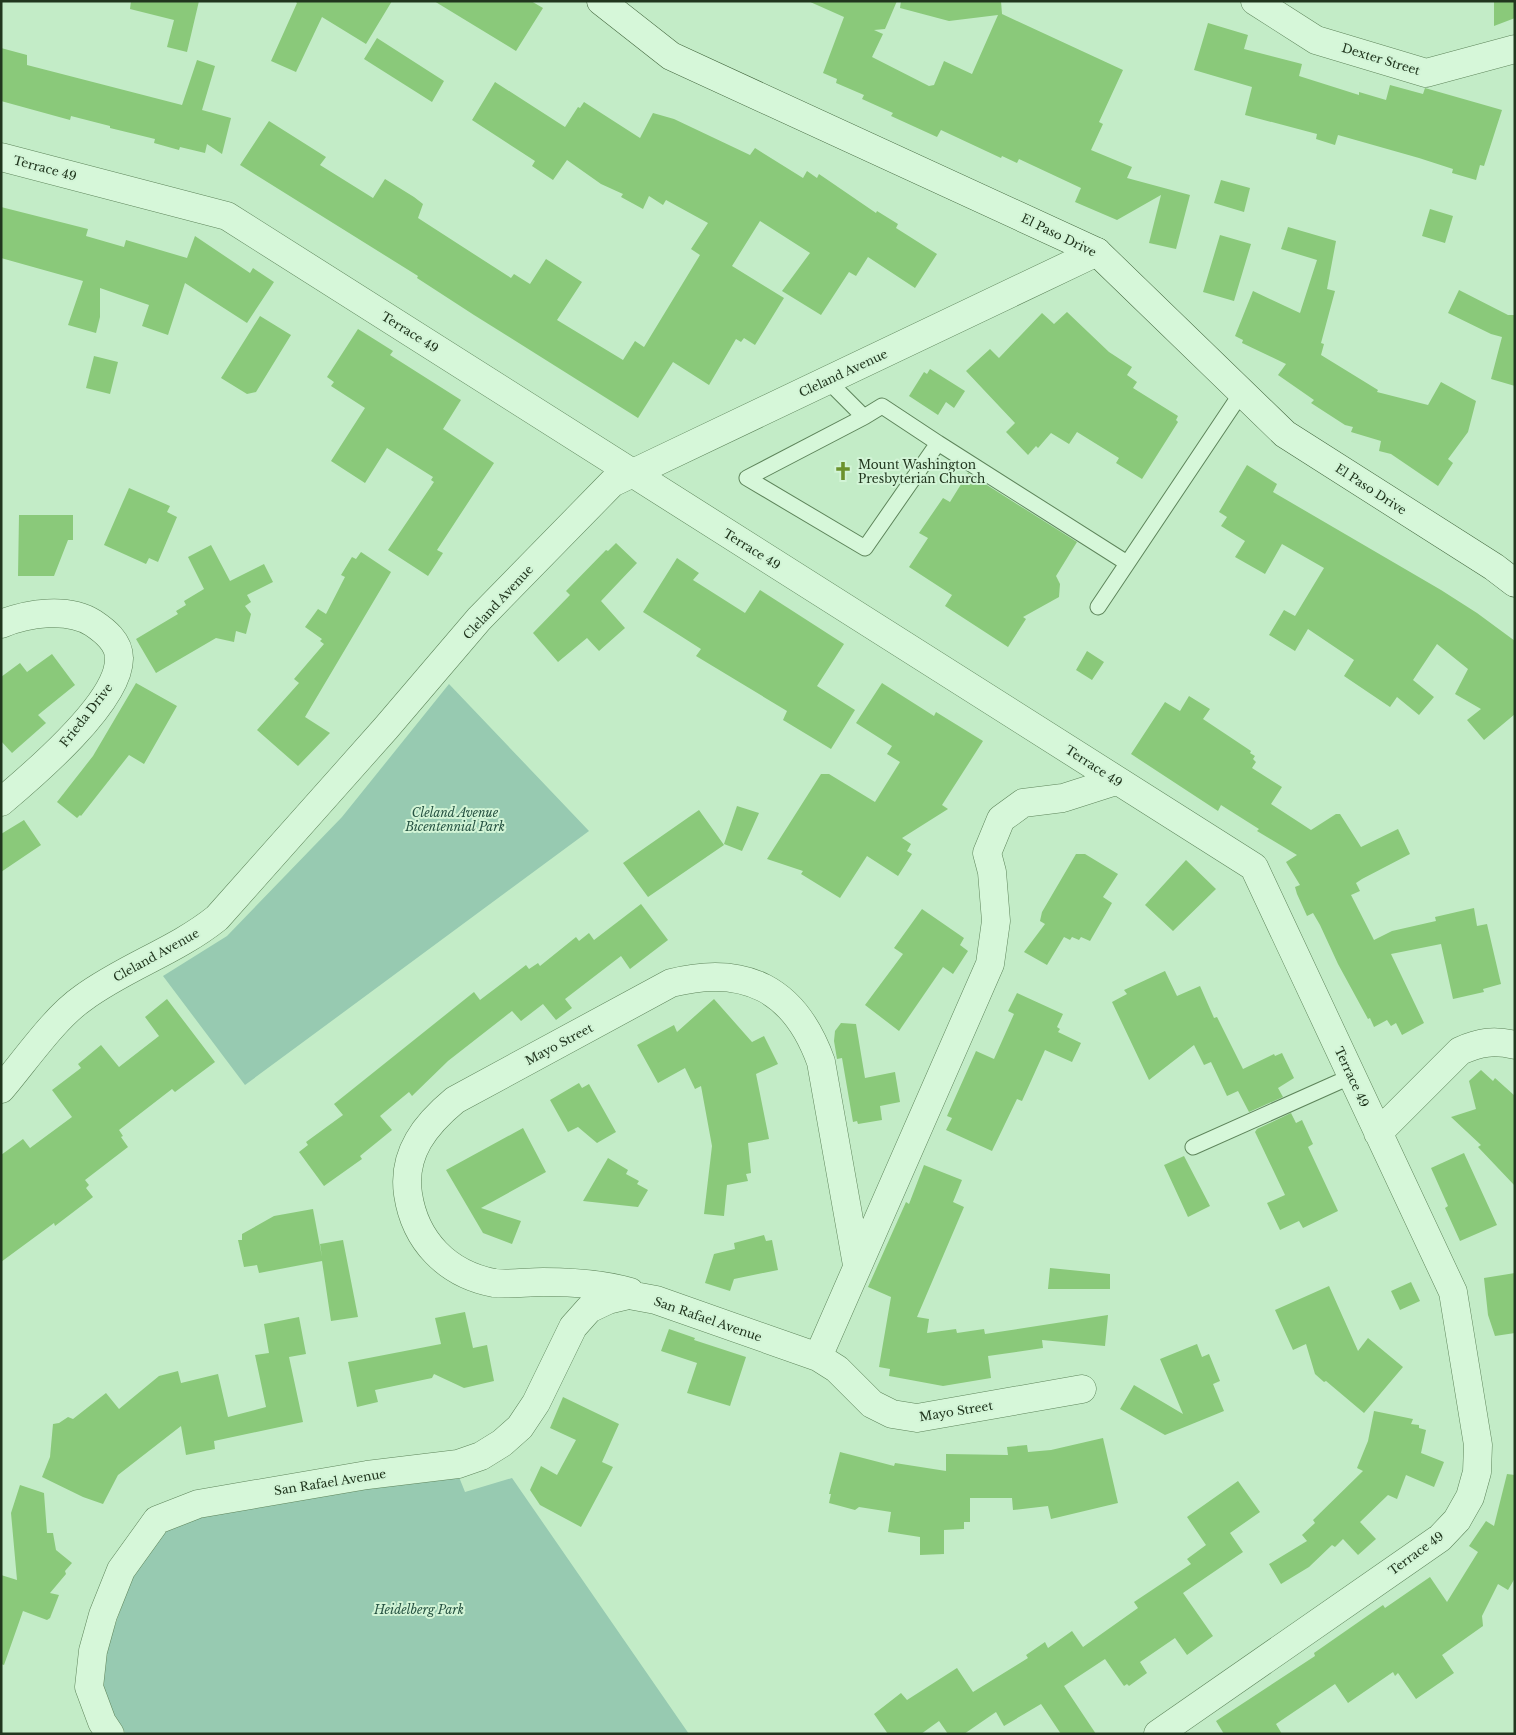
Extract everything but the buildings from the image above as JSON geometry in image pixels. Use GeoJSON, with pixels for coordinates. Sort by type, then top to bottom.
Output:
{"type":"FeatureCollection","features":[{"type":"Feature","properties":{"kind":"street","name":"El Paso Drive"},"geometry":{"type":"LineString","coordinates":[[601,1],[671,56],[1097,252],[1285,434],[1486,562],[1515,583]]}},
{"type":"Feature","properties":{"kind":"street","name":"Dexter Street"},"geometry":{"type":"LineString","coordinates":[[1255,1],[1316,40],[1426,73],[1515,48]]}},
{"type":"Feature","properties":{"kind":"street","name":"Terrace 49"},"geometry":{"type":"LineString","coordinates":[[1,156],[227,216],[1254,868],[1453,1292],[1478,1446],[1477,1472],[1470,1497],[1457,1520],[1440,1538],[1158,1734]]}},
{"type":"Feature","properties":{"kind":"street","name":"Cleland Avenue"},"geometry":{"type":"LineString","coordinates":[[1,1089],[60,1019],[81,999],[104,984],[194,936],[217,918],[386,728],[479,619],[612,483],[1097,252]]}},
{"type":"Feature","properties":{"kind":"street","name":"Frieda Drive"},"geometry":{"type":"LineString","coordinates":[[1,624],[46,614],[68,614],[91,622],[110,636],[120,657],[118,674],[103,697],[71,738],[40,770],[1,802]]}},
{"type":"Feature","properties":{"kind":"street"},"geometry":{"type":"LineString","coordinates":[[818,1357],[990,964],[996,921],[992,872],[987,853],[1001,819],[1023,803],[1063,798],[1116,780]]}},
{"type":"Feature","properties":{"kind":"street","name":"Mayo Street"},"geometry":{"type":"LineString","coordinates":[[656,1300],[620,1289],[577,1283],[496,1283],[473,1278],[451,1267],[432,1250],[419,1232],[411,1212],[407,1188],[409,1164],[424,1131],[434,1117],[455,1100],[671,983],[697,977],[728,977],[751,982],[775,994],[798,1015],[812,1036],[821,1062],[857,1265]]}},
{"type":"Feature","properties":{"kind":"street"},"geometry":{"type":"LineString","coordinates":[[1378,1133],[1460,1051],[1477,1043],[1496,1040],[1515,1044]]}},
{"type":"Feature","properties":{"kind":"street","name":"San Rafael Avenue"},"geometry":{"type":"LineString","coordinates":[[110,1734],[102,1722],[90,1687],[93,1651],[103,1615],[121,1570],[157,1520],[198,1504],[367,1475],[458,1464],[481,1456],[502,1443],[520,1427],[536,1403],[573,1326],[589,1310],[608,1300],[629,1295],[656,1300],[818,1357]]}},
{"type":"Feature","properties":{"kind":"street","name":"Mayo Street"},"geometry":{"type":"LineString","coordinates":[[818,1357],[837,1369],[872,1404],[892,1414],[916,1418],[1082,1389]]}},
{"type":"Feature","properties":{"kind":"lane"},"geometry":{"type":"LineString","coordinates":[[827,380],[864,417]]}},
{"type":"Feature","properties":{"kind":"lane"},"geometry":{"type":"LineString","coordinates":[[1098,607],[1242,392]]}},
{"type":"Feature","properties":{"kind":"lane"},"geometry":{"type":"LineString","coordinates":[[938,443],[865,548],[748,478],[882,406],[1127,563]]}},
{"type":"Feature","properties":{"kind":"lane"},"geometry":{"type":"LineString","coordinates":[[1193,1147],[1352,1076]]}},
{"type":"Feature","properties":{"kind":"green space","name":"Cleland Avenue Bicentennial Park"},"geometry":{"type":"Polygon","coordinates":[[[449,684],[589,831],[245,1085],[163,976],[227,936],[342,817],[449,684]]]}},
{"type":"Feature","properties":{"kind":"green space","name":"Heidelberg Park"},"geometry":{"type":"Polygon","coordinates":[[[459,1477],[465,1492],[512,1478],[689,1734],[126,1734],[110,1708],[103,1687],[102,1662],[136,1566],[163,1532],[182,1520],[253,1504],[459,1477]]]}},
{"type":"Feature","properties":{"kind":"place","name":"Mount Washington Presbyterian Church"},"geometry":{"type":"Point","coordinates":[843,471]}}]}
